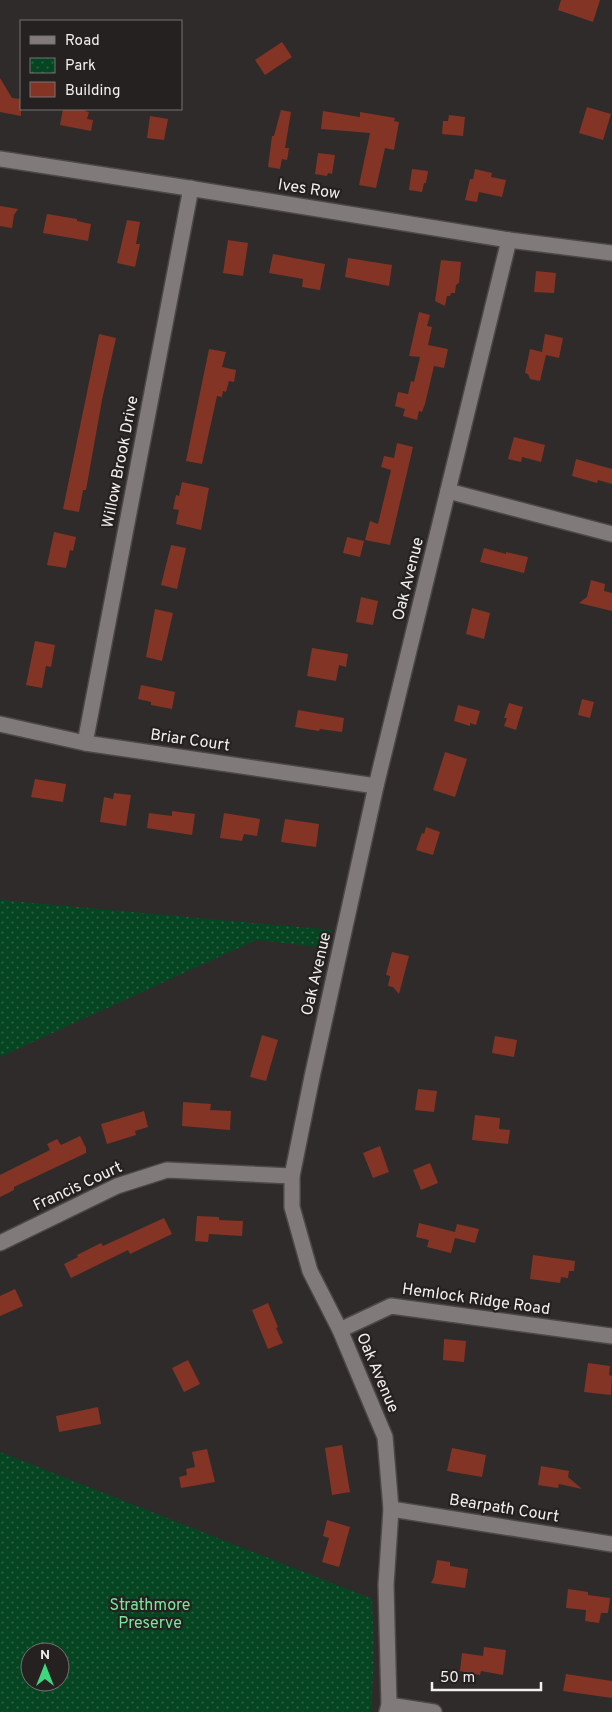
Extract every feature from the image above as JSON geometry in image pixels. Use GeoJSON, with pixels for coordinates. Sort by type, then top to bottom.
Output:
{"type":"FeatureCollection","features":[{"type":"Feature","properties":{"kind":"street","name":"Ives Row"},"geometry":{"type":"LineString","coordinates":[[0,159],[192,188],[509,240],[612,253]]}},
{"type":"Feature","properties":{"kind":"street","name":"Willow Brook Drive"},"geometry":{"type":"LineString","coordinates":[[85,743],[192,188]]}},
{"type":"Feature","properties":{"kind":"street","name":"Oak Avenue"},"geometry":{"type":"LineString","coordinates":[[388,1709],[386,1584],[391,1509],[384,1437],[340,1330],[310,1271],[292,1207],[292,1176],[313,1071],[376,786],[509,240]]}},
{"type":"Feature","properties":{"kind":"street"},"geometry":{"type":"LineString","coordinates":[[448,491],[612,534]]}},
{"type":"Feature","properties":{"kind":"street","name":"Briar Court"},"geometry":{"type":"LineString","coordinates":[[0,724],[85,743],[376,786]]}},
{"type":"Feature","properties":{"kind":"street","name":"Francis Court"},"geometry":{"type":"LineString","coordinates":[[0,1243],[117,1186],[167,1170],[292,1176]]}},
{"type":"Feature","properties":{"kind":"street","name":"Hemlock Ridge Road"},"geometry":{"type":"LineString","coordinates":[[340,1330],[391,1306],[612,1336]]}},
{"type":"Feature","properties":{"kind":"street","name":"Bearpath Court"},"geometry":{"type":"LineString","coordinates":[[391,1509],[612,1544]]}},
{"type":"Feature","properties":{"kind":"street"},"geometry":{"type":"LineString","coordinates":[[388,1709],[434,1712]]}},
{"type":"Feature","properties":{"kind":"green space"},"geometry":{"type":"Polygon","coordinates":[[[0,900],[332,930],[328,948],[256,940],[0,1057],[0,900]]]}},
{"type":"Feature","properties":{"kind":"green space","name":"Strathmore Preserve"},"geometry":{"type":"Polygon","coordinates":[[[0,1452],[372,1599],[374,1653],[371,1712],[0,1712],[0,1452]]]}},
{"type":"Feature","properties":{"kind":"building"},"geometry":{"type":"Polygon","coordinates":[[[561,0],[600,0],[593,22],[558,10],[561,0]]]}},
{"type":"Feature","properties":{"kind":"building"},"geometry":{"type":"Polygon","coordinates":[[[282,42],[292,57],[265,75],[255,60],[282,42]]]}},
{"type":"Feature","properties":{"kind":"building"},"geometry":{"type":"Polygon","coordinates":[[[0,78],[12,98],[20,99],[21,116],[0,112],[0,78]]]}},
{"type":"Feature","properties":{"kind":"building"},"geometry":{"type":"Polygon","coordinates":[[[587,107],[611,114],[603,140],[579,133],[587,107]]]}},
{"type":"Feature","properties":{"kind":"building"},"geometry":{"type":"Polygon","coordinates":[[[63,110],[86,110],[89,112],[87,119],[93,120],[91,131],[60,125],[63,110]]]}},
{"type":"Feature","properties":{"kind":"building"},"geometry":{"type":"Polygon","coordinates":[[[281,110],[291,112],[285,148],[289,148],[287,160],[282,159],[280,169],[268,167],[272,136],[274,136],[281,110]]]}},
{"type":"Feature","properties":{"kind":"building"},"geometry":{"type":"Polygon","coordinates":[[[323,111],[360,117],[360,112],[395,118],[394,121],[399,122],[394,150],[385,148],[376,188],[359,185],[370,133],[321,129],[323,111]]]}},
{"type":"Feature","properties":{"kind":"building"},"geometry":{"type":"Polygon","coordinates":[[[449,115],[465,117],[463,136],[442,134],[443,121],[448,121],[449,115]]]}},
{"type":"Feature","properties":{"kind":"building"},"geometry":{"type":"Polygon","coordinates":[[[150,116],[168,119],[164,140],[147,138],[150,116]]]}},
{"type":"Feature","properties":{"kind":"building"},"geometry":{"type":"Polygon","coordinates":[[[318,153],[335,155],[332,174],[328,173],[327,176],[315,174],[318,153]]]}},
{"type":"Feature","properties":{"kind":"building"},"geometry":{"type":"Polygon","coordinates":[[[412,169],[428,171],[422,192],[409,190],[412,169]]]}},
{"type":"Feature","properties":{"kind":"building"},"geometry":{"type":"Polygon","coordinates":[[[475,169],[492,173],[491,177],[506,180],[502,197],[479,192],[477,202],[465,200],[470,179],[473,179],[475,169]]]}},
{"type":"Feature","properties":{"kind":"building"},"geometry":{"type":"Polygon","coordinates":[[[0,206],[18,209],[14,215],[12,228],[0,226],[0,206]]]}},
{"type":"Feature","properties":{"kind":"building"},"geometry":{"type":"Polygon","coordinates":[[[47,214],[77,219],[77,221],[91,224],[88,241],[43,233],[47,214]]]}},
{"type":"Feature","properties":{"kind":"building"},"geometry":{"type":"Polygon","coordinates":[[[127,220],[140,222],[136,244],[140,244],[135,267],[117,263],[127,220]]]}},
{"type":"Feature","properties":{"kind":"building"},"geometry":{"type":"Polygon","coordinates":[[[228,240],[248,243],[243,276],[223,273],[228,240]]]}},
{"type":"Feature","properties":{"kind":"building"},"geometry":{"type":"Polygon","coordinates":[[[273,254],[325,264],[320,290],[302,287],[303,279],[269,273],[273,254]]]}},
{"type":"Feature","properties":{"kind":"building"},"geometry":{"type":"Polygon","coordinates":[[[348,258],[392,265],[389,286],[345,277],[348,258]]]}},
{"type":"Feature","properties":{"kind":"building"},"geometry":{"type":"Polygon","coordinates":[[[441,260],[461,262],[459,283],[456,285],[455,293],[447,296],[445,306],[435,301],[441,260]]]}},
{"type":"Feature","properties":{"kind":"building"},"geometry":{"type":"Polygon","coordinates":[[[536,271],[556,273],[554,293],[534,292],[536,271]]]}},
{"type":"Feature","properties":{"kind":"building"},"geometry":{"type":"Polygon","coordinates":[[[419,312],[430,315],[427,326],[432,327],[428,345],[448,349],[444,368],[434,366],[425,404],[422,412],[419,411],[417,420],[403,416],[405,409],[395,406],[398,392],[408,394],[411,381],[414,382],[420,357],[409,356],[419,312]]]}},
{"type":"Feature","properties":{"kind":"building"},"geometry":{"type":"Polygon","coordinates":[[[99,334],[116,338],[102,400],[86,490],[83,490],[79,512],[63,509],[99,334]]]}},
{"type":"Feature","properties":{"kind":"building"},"geometry":{"type":"Polygon","coordinates":[[[545,334],[563,338],[559,358],[546,355],[540,381],[530,379],[528,374],[525,373],[530,349],[542,352],[545,334]]]}},
{"type":"Feature","properties":{"kind":"building"},"geometry":{"type":"Polygon","coordinates":[[[209,349],[226,352],[222,367],[236,370],[234,382],[229,381],[226,392],[223,391],[222,397],[217,396],[202,464],[186,461],[209,349]]]}},
{"type":"Feature","properties":{"kind":"building"},"geometry":{"type":"Polygon","coordinates":[[[514,437],[545,445],[541,462],[522,457],[521,462],[508,459],[514,437]]]}},
{"type":"Feature","properties":{"kind":"building"},"geometry":{"type":"Polygon","coordinates":[[[397,443],[413,447],[390,545],[365,540],[370,521],[378,524],[391,470],[381,467],[384,456],[394,458],[397,443]]]}},
{"type":"Feature","properties":{"kind":"building"},"geometry":{"type":"Polygon","coordinates":[[[576,459],[612,469],[612,484],[598,480],[597,483],[572,476],[576,459]]]}},
{"type":"Feature","properties":{"kind":"building"},"geometry":{"type":"Polygon","coordinates":[[[182,482],[209,488],[201,530],[176,524],[179,510],[173,509],[176,495],[179,496],[182,482]]]}},
{"type":"Feature","properties":{"kind":"building"},"geometry":{"type":"Polygon","coordinates":[[[54,532],[76,537],[73,551],[70,550],[66,568],[47,565],[54,532]]]}},
{"type":"Feature","properties":{"kind":"building"},"geometry":{"type":"Polygon","coordinates":[[[347,537],[364,541],[360,557],[343,553],[347,537]]]}},
{"type":"Feature","properties":{"kind":"building"},"geometry":{"type":"Polygon","coordinates":[[[171,545],[186,548],[177,589],[161,585],[171,545]]]}},
{"type":"Feature","properties":{"kind":"building"},"geometry":{"type":"Polygon","coordinates":[[[484,548],[528,557],[524,573],[480,562],[484,548]]]}},
{"type":"Feature","properties":{"kind":"building"},"geometry":{"type":"Polygon","coordinates":[[[591,580],[605,584],[604,591],[612,593],[612,611],[579,603],[587,597],[591,580]]]}},
{"type":"Feature","properties":{"kind":"building"},"geometry":{"type":"Polygon","coordinates":[[[361,597],[378,601],[373,625],[356,622],[361,597]]]}},
{"type":"Feature","properties":{"kind":"building"},"geometry":{"type":"Polygon","coordinates":[[[472,608],[490,613],[484,639],[466,634],[472,608]]]}},
{"type":"Feature","properties":{"kind":"building"},"geometry":{"type":"Polygon","coordinates":[[[155,609],[173,613],[162,661],[146,657],[155,609]]]}},
{"type":"Feature","properties":{"kind":"building"},"geometry":{"type":"Polygon","coordinates":[[[35,641],[55,645],[51,667],[46,666],[42,688],[26,685],[35,641]]]}},
{"type":"Feature","properties":{"kind":"building"},"geometry":{"type":"Polygon","coordinates":[[[312,648],[348,654],[346,667],[339,665],[336,681],[307,676],[312,648]]]}},
{"type":"Feature","properties":{"kind":"building"},"geometry":{"type":"Polygon","coordinates":[[[141,685],[175,692],[172,709],[151,705],[151,702],[138,699],[141,685]]]}},
{"type":"Feature","properties":{"kind":"building"},"geometry":{"type":"Polygon","coordinates":[[[582,699],[594,702],[590,718],[578,715],[582,699]]]}},
{"type":"Feature","properties":{"kind":"building"},"geometry":{"type":"Polygon","coordinates":[[[509,703],[523,707],[516,730],[504,726],[507,718],[504,718],[509,703]]]}},
{"type":"Feature","properties":{"kind":"building"},"geometry":{"type":"Polygon","coordinates":[[[458,705],[480,711],[476,725],[470,723],[470,726],[454,721],[458,705]]]}},
{"type":"Feature","properties":{"kind":"building"},"geometry":{"type":"Polygon","coordinates":[[[298,710],[344,718],[342,732],[295,727],[298,710]]]}},
{"type":"Feature","properties":{"kind":"building"},"geometry":{"type":"Polygon","coordinates":[[[445,752],[467,759],[455,797],[433,790],[445,752]]]}},
{"type":"Feature","properties":{"kind":"building"},"geometry":{"type":"Polygon","coordinates":[[[35,779],[66,784],[63,802],[31,797],[35,779]]]}},
{"type":"Feature","properties":{"kind":"building"},"geometry":{"type":"Polygon","coordinates":[[[114,793],[131,795],[126,826],[100,822],[104,797],[113,799],[114,793]]]}},
{"type":"Feature","properties":{"kind":"building"},"geometry":{"type":"Polygon","coordinates":[[[172,811],[195,814],[192,835],[147,828],[149,813],[172,816],[172,811]]]}},
{"type":"Feature","properties":{"kind":"building"},"geometry":{"type":"Polygon","coordinates":[[[224,813],[260,819],[257,836],[244,834],[242,841],[220,838],[224,813]]]}},
{"type":"Feature","properties":{"kind":"building"},"geometry":{"type":"Polygon","coordinates":[[[285,819],[319,824],[316,847],[281,842],[285,819]]]}},
{"type":"Feature","properties":{"kind":"building"},"geometry":{"type":"Polygon","coordinates":[[[426,827],[440,832],[433,855],[416,850],[426,827]]]}},
{"type":"Feature","properties":{"kind":"building"},"geometry":{"type":"Polygon","coordinates":[[[392,952],[409,956],[399,994],[393,987],[388,986],[390,976],[386,975],[392,952]]]}},
{"type":"Feature","properties":{"kind":"building"},"geometry":{"type":"Polygon","coordinates":[[[262,1035],[278,1040],[266,1081],[250,1077],[262,1035]]]}},
{"type":"Feature","properties":{"kind":"building"},"geometry":{"type":"Polygon","coordinates":[[[495,1036],[517,1040],[514,1057],[492,1053],[495,1036]]]}},
{"type":"Feature","properties":{"kind":"building"},"geometry":{"type":"Polygon","coordinates":[[[418,1089],[437,1091],[434,1112],[415,1110],[418,1089]]]}},
{"type":"Feature","properties":{"kind":"building"},"geometry":{"type":"Polygon","coordinates":[[[183,1102],[211,1104],[210,1110],[231,1111],[230,1130],[182,1126],[183,1102]]]}},
{"type":"Feature","properties":{"kind":"building"},"geometry":{"type":"Polygon","coordinates":[[[144,1111],[148,1127],[135,1131],[136,1135],[107,1144],[101,1124],[144,1111]]]}},
{"type":"Feature","properties":{"kind":"building"},"geometry":{"type":"Polygon","coordinates":[[[475,1115],[500,1118],[499,1129],[510,1130],[508,1144],[472,1140],[475,1115]]]}},
{"type":"Feature","properties":{"kind":"building"},"geometry":{"type":"Polygon","coordinates":[[[80,1136],[86,1148],[86,1153],[14,1187],[14,1190],[0,1197],[0,1175],[50,1150],[47,1144],[57,1139],[61,1145],[80,1136]]]}},
{"type":"Feature","properties":{"kind":"building"},"geometry":{"type":"Polygon","coordinates":[[[380,1146],[389,1172],[373,1178],[363,1153],[380,1146]]]}},
{"type":"Feature","properties":{"kind":"building"},"geometry":{"type":"Polygon","coordinates":[[[430,1163],[438,1183],[421,1190],[413,1170],[430,1163]]]}},
{"type":"Feature","properties":{"kind":"building"},"geometry":{"type":"Polygon","coordinates":[[[197,1216],[219,1217],[219,1220],[243,1221],[242,1236],[209,1234],[208,1242],[195,1241],[197,1216]]]}},
{"type":"Feature","properties":{"kind":"building"},"geometry":{"type":"Polygon","coordinates":[[[164,1218],[172,1234],[130,1254],[128,1250],[71,1278],[64,1264],[78,1257],[77,1255],[101,1243],[103,1246],[164,1218]]]}},
{"type":"Feature","properties":{"kind":"building"},"geometry":{"type":"Polygon","coordinates":[[[419,1223],[455,1232],[457,1224],[479,1229],[475,1243],[455,1238],[451,1253],[427,1247],[429,1240],[416,1237],[419,1223]]]}},
{"type":"Feature","properties":{"kind":"building"},"geometry":{"type":"Polygon","coordinates":[[[533,1255],[575,1261],[574,1271],[569,1271],[568,1278],[561,1277],[560,1283],[530,1279],[533,1255]]]}},
{"type":"Feature","properties":{"kind":"building"},"geometry":{"type":"Polygon","coordinates":[[[15,1289],[23,1306],[0,1316],[0,1296],[15,1289]]]}},
{"type":"Feature","properties":{"kind":"building"},"geometry":{"type":"Polygon","coordinates":[[[268,1303],[283,1343],[268,1349],[252,1310],[268,1303]]]}},
{"type":"Feature","properties":{"kind":"building"},"geometry":{"type":"Polygon","coordinates":[[[444,1339],[466,1341],[464,1362],[443,1360],[444,1339]]]}},
{"type":"Feature","properties":{"kind":"building"},"geometry":{"type":"Polygon","coordinates":[[[188,1360],[200,1384],[184,1392],[172,1368],[188,1360]]]}},
{"type":"Feature","properties":{"kind":"building"},"geometry":{"type":"Polygon","coordinates":[[[588,1363],[610,1366],[609,1375],[612,1376],[611,1395],[584,1392],[588,1363]]]}},
{"type":"Feature","properties":{"kind":"building"},"geometry":{"type":"Polygon","coordinates":[[[98,1407],[101,1424],[59,1432],[56,1416],[98,1407]]]}},
{"type":"Feature","properties":{"kind":"building"},"geometry":{"type":"Polygon","coordinates":[[[342,1445],[350,1492],[332,1495],[325,1448],[342,1445]]]}},
{"type":"Feature","properties":{"kind":"building"},"geometry":{"type":"Polygon","coordinates":[[[452,1448],[486,1455],[482,1477],[447,1471],[452,1448]]]}},
{"type":"Feature","properties":{"kind":"building"},"geometry":{"type":"Polygon","coordinates":[[[207,1449],[215,1482],[181,1488],[179,1477],[187,1475],[186,1469],[195,1467],[192,1452],[207,1449]]]}},
{"type":"Feature","properties":{"kind":"building"},"geometry":{"type":"Polygon","coordinates":[[[541,1466],[569,1471],[568,1477],[582,1489],[559,1484],[558,1488],[538,1485],[541,1466]]]}},
{"type":"Feature","properties":{"kind":"building"},"geometry":{"type":"Polygon","coordinates":[[[327,1520],[350,1527],[339,1567],[322,1562],[329,1538],[323,1536],[327,1520]]]}},
{"type":"Feature","properties":{"kind":"building"},"geometry":{"type":"Polygon","coordinates":[[[437,1560],[450,1562],[450,1566],[468,1569],[465,1588],[431,1583],[437,1560]]]}},
{"type":"Feature","properties":{"kind":"building"},"geometry":{"type":"Polygon","coordinates":[[[568,1589],[588,1592],[588,1595],[610,1598],[608,1613],[601,1613],[599,1623],[585,1621],[586,1610],[566,1608],[568,1589]]]}},
{"type":"Feature","properties":{"kind":"building"},"geometry":{"type":"Polygon","coordinates":[[[484,1647],[506,1650],[503,1675],[481,1671],[480,1675],[460,1671],[462,1653],[483,1656],[484,1647]]]}},
{"type":"Feature","properties":{"kind":"building"},"geometry":{"type":"Polygon","coordinates":[[[566,1674],[612,1681],[612,1698],[563,1691],[566,1674]]]}}]}
